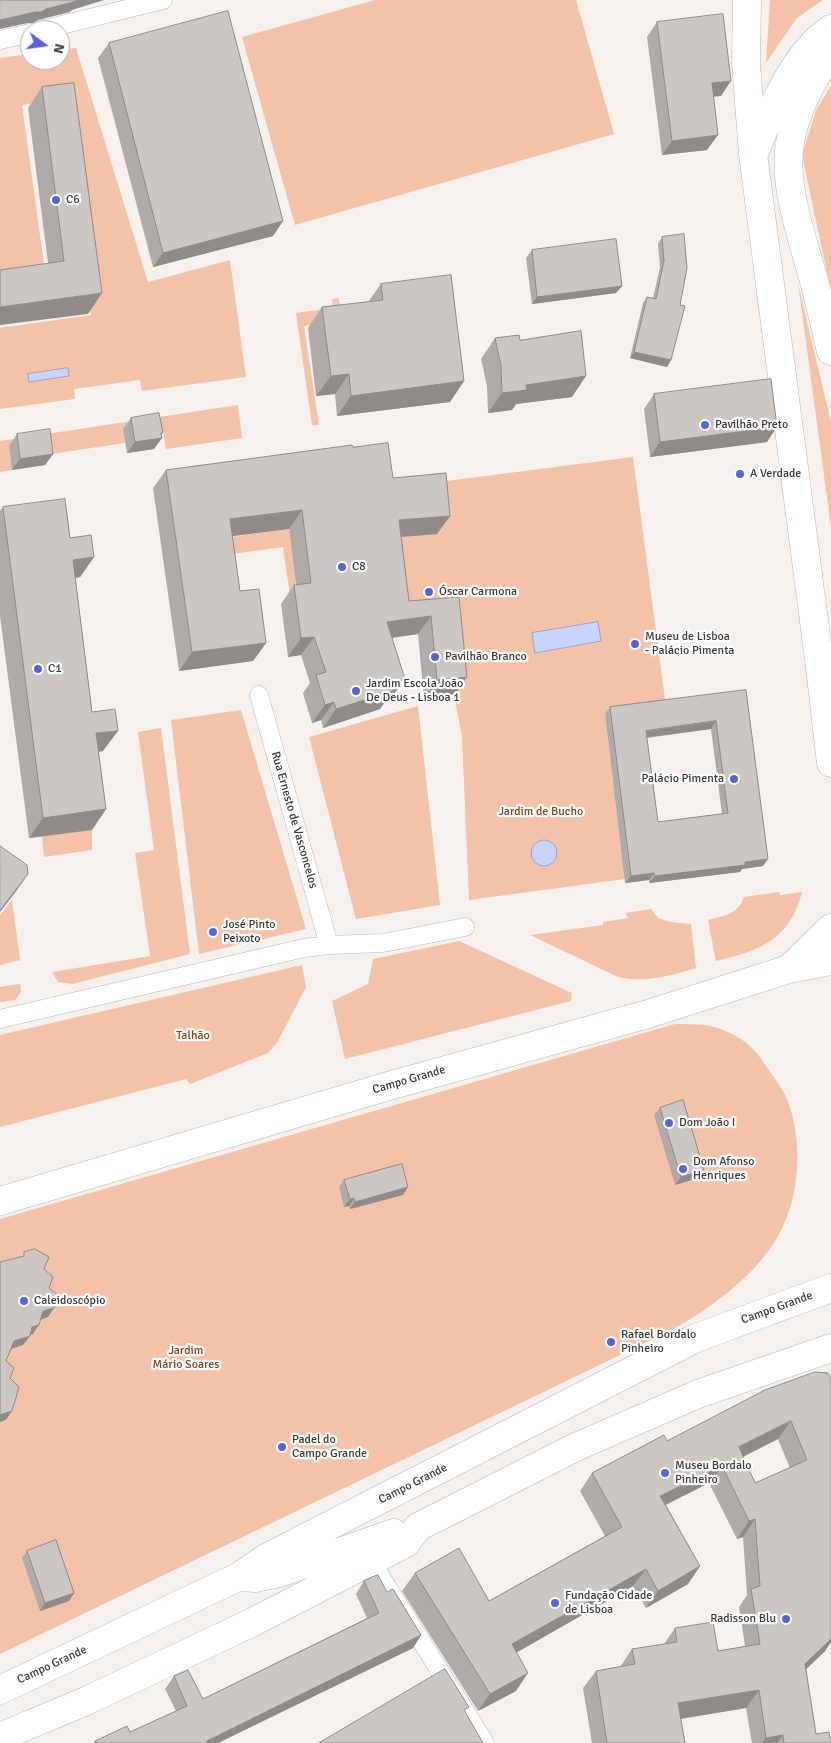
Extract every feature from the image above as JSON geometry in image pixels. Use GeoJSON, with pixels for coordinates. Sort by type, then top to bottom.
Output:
{"type":"FeatureCollection","features":[{"type":"Feature","properties":{"kind":"main road"},"geometry":{"type":"LineString","coordinates":[[748,0],[746,63],[753,154],[831,763]]}},
{"type":"Feature","properties":{"kind":"main road"},"geometry":{"type":"LineString","coordinates":[[753,154],[772,111],[798,64],[813,44],[831,29]]}},
{"type":"Feature","properties":{"kind":"main road"},"geometry":{"type":"LineString","coordinates":[[831,51],[816,74],[803,101],[791,133],[788,163],[791,190],[799,225],[831,351]]}},
{"type":"Feature","properties":{"kind":"main road"},"geometry":{"type":"LineString","coordinates":[[820,667],[831,698]]}},
{"type":"Feature","properties":{"kind":"main road"},"geometry":{"type":"LineString","coordinates":[[789,970],[831,928]]}},
{"type":"Feature","properties":{"kind":"main road","name":"Campo Grande"},"geometry":{"type":"LineString","coordinates":[[0,1201],[392,1085],[648,1014],[789,970],[831,961]]}},
{"type":"Feature","properties":{"kind":"main road","name":"Campo Grande"},"geometry":{"type":"LineString","coordinates":[[0,1690],[238,1577],[266,1558],[696,1338],[831,1288]]}},
{"type":"Feature","properties":{"kind":"main road"},"geometry":{"type":"LineString","coordinates":[[238,1577],[255,1578],[279,1573],[399,1531],[418,1527],[576,1446],[698,1394],[831,1348]]}},
{"type":"Feature","properties":{"kind":"main road"},"geometry":{"type":"LineString","coordinates":[[797,1360],[827,1360],[831,1362]]}},
{"type":"Feature","properties":{"kind":"main road"},"geometry":{"type":"LineString","coordinates":[[0,1737],[86,1700],[251,1623],[406,1542],[418,1527]]}},
{"type":"Feature","properties":{"kind":"street"},"geometry":{"type":"LineString","coordinates":[[70,23],[163,0]]}},
{"type":"Feature","properties":{"kind":"street"},"geometry":{"type":"LineString","coordinates":[[0,40],[20,35]]}},
{"type":"Feature","properties":{"kind":"street","name":"Rua Ernesto de Vasconcelos"},"geometry":{"type":"LineString","coordinates":[[260,695],[329,945]]}},
{"type":"Feature","properties":{"kind":"street"},"geometry":{"type":"LineString","coordinates":[[0,1019],[304,948],[383,943],[465,927]]}},
{"type":"Feature","properties":{"kind":"street"},"geometry":{"type":"LineString","coordinates":[[371,1560],[485,1743]]}},
{"type":"Feature","properties":{"kind":"green space"},"geometry":{"type":"Polygon","coordinates":[[[375,0],[576,0],[614,134],[295,225],[242,37],[375,0]]]}},
{"type":"Feature","properties":{"kind":"green space"},"geometry":{"type":"Polygon","coordinates":[[[770,0],[823,0],[797,18],[766,63],[770,0]]]}},
{"type":"Feature","properties":{"kind":"green space"},"geometry":{"type":"Polygon","coordinates":[[[76,48],[148,282],[230,260],[246,377],[142,391],[140,380],[74,389],[75,399],[0,409],[0,328],[91,315],[61,99],[22,105],[46,279],[0,285],[0,58],[20,55],[20,70],[70,70],[70,49],[76,48]]]}},
{"type":"Feature","properties":{"kind":"green space"},"geometry":{"type":"Polygon","coordinates":[[[831,86],[831,291],[802,155],[816,110],[831,86]]]}},
{"type":"Feature","properties":{"kind":"green space"},"geometry":{"type":"Polygon","coordinates":[[[798,283],[831,422],[831,527],[798,283]]]}},
{"type":"Feature","properties":{"kind":"green space"},"geometry":{"type":"Polygon","coordinates":[[[339,298],[342,320],[304,326],[319,425],[312,425],[296,313],[333,308],[332,299],[339,298]]]}},
{"type":"Feature","properties":{"kind":"green space"},"geometry":{"type":"Polygon","coordinates":[[[238,405],[242,438],[166,449],[163,431],[153,432],[124,429],[125,443],[44,455],[9,446],[12,470],[0,472],[0,441],[238,405]]]}},
{"type":"Feature","properties":{"kind":"green space","name":"Jardim de Bucho"},"geometry":{"type":"Polygon","coordinates":[[[633,457],[666,707],[605,715],[625,879],[469,900],[462,736],[454,696],[411,618],[392,488],[633,457]]]}},
{"type":"Feature","properties":{"kind":"green space"},"geometry":{"type":"Polygon","coordinates":[[[289,529],[298,602],[291,603],[283,547],[232,554],[230,537],[289,529]]]}},
{"type":"Feature","properties":{"kind":"green space"},"geometry":{"type":"Polygon","coordinates":[[[418,706],[440,905],[356,919],[309,737],[418,706]]]}},
{"type":"Feature","properties":{"kind":"green space"},"geometry":{"type":"Polygon","coordinates":[[[241,710],[306,929],[199,954],[171,720],[241,710]]]}},
{"type":"Feature","properties":{"kind":"green space"},"geometry":{"type":"Polygon","coordinates":[[[161,728],[190,954],[72,984],[58,982],[52,972],[150,956],[135,853],[154,850],[138,732],[161,728]]]}},
{"type":"Feature","properties":{"kind":"green space"},"geometry":{"type":"Polygon","coordinates":[[[92,830],[92,850],[44,857],[42,836],[92,830]]]}},
{"type":"Feature","properties":{"kind":"green space"},"geometry":{"type":"Polygon","coordinates":[[[779,892],[780,895],[802,892],[790,922],[781,932],[771,941],[746,953],[716,961],[708,920],[734,911],[742,903],[744,897],[779,892]]]}},
{"type":"Feature","properties":{"kind":"green space"},"geometry":{"type":"Polygon","coordinates":[[[12,900],[20,960],[0,965],[0,915],[12,900]]]}},
{"type":"Feature","properties":{"kind":"green space"},"geometry":{"type":"Polygon","coordinates":[[[651,909],[658,918],[670,922],[691,924],[696,968],[667,976],[648,979],[628,979],[618,977],[530,935],[603,925],[603,922],[628,918],[626,913],[651,909]]]}},
{"type":"Feature","properties":{"kind":"green space"},"geometry":{"type":"Polygon","coordinates":[[[459,941],[572,993],[571,1001],[345,1059],[332,1001],[368,984],[373,959],[459,941]]]}},
{"type":"Feature","properties":{"kind":"green space","name":"Talhão"},"geometry":{"type":"Polygon","coordinates":[[[302,965],[306,987],[277,1043],[268,1053],[190,1084],[186,1079],[0,1127],[0,1035],[302,965]]]}},
{"type":"Feature","properties":{"kind":"green space"},"geometry":{"type":"Polygon","coordinates":[[[20,984],[21,992],[15,1000],[0,1002],[0,987],[20,984]]]}},
{"type":"Feature","properties":{"kind":"green space","name":"Jardim Mário Soares"},"geometry":{"type":"Polygon","coordinates":[[[675,1024],[711,1026],[729,1032],[746,1042],[758,1054],[779,1085],[791,1110],[797,1144],[796,1180],[793,1197],[782,1228],[773,1244],[748,1275],[717,1301],[668,1332],[0,1654],[0,1219],[675,1024]]]}},
{"type":"Feature","properties":{"kind":"water"},"geometry":{"type":"Polygon","coordinates":[[[68,368],[69,376],[29,382],[28,374],[68,368]]]}},
{"type":"Feature","properties":{"kind":"water"},"geometry":{"type":"Polygon","coordinates":[[[598,622],[601,641],[535,653],[532,633],[598,622]]]}},
{"type":"Feature","properties":{"kind":"water"},"geometry":{"type":"Polygon","coordinates":[[[544,840],[553,844],[557,853],[553,862],[544,866],[535,862],[531,853],[535,844],[544,840]]]}},
{"type":"Feature","properties":{"kind":"building"},"geometry":{"type":"Polygon","coordinates":[[[0,0],[77,1],[41,12],[0,20],[0,0]]]}},
{"type":"Feature","properties":{"kind":"building"},"geometry":{"type":"Polygon","coordinates":[[[228,11],[283,221],[163,253],[109,43],[228,11]]]}},
{"type":"Feature","properties":{"kind":"building"},"geometry":{"type":"Polygon","coordinates":[[[723,14],[731,81],[712,83],[718,135],[672,141],[657,22],[723,14]]]}},
{"type":"Feature","properties":{"kind":"building"},"geometry":{"type":"Polygon","coordinates":[[[74,83],[102,293],[0,307],[0,270],[64,261],[42,87],[74,83]]]}},
{"type":"Feature","properties":{"kind":"building"},"geometry":{"type":"Polygon","coordinates":[[[684,234],[687,268],[680,305],[685,306],[671,360],[634,352],[647,297],[656,299],[664,261],[662,237],[684,234]]]}},
{"type":"Feature","properties":{"kind":"building"},"geometry":{"type":"Polygon","coordinates":[[[616,239],[622,286],[537,297],[532,250],[616,239]]]}},
{"type":"Feature","properties":{"kind":"building"},"geometry":{"type":"Polygon","coordinates":[[[451,275],[464,381],[351,396],[349,374],[331,376],[322,307],[383,300],[381,284],[451,275]]]}},
{"type":"Feature","properties":{"kind":"building"},"geometry":{"type":"Polygon","coordinates":[[[581,331],[586,376],[526,385],[527,390],[502,393],[501,366],[495,338],[519,335],[520,340],[581,331]]]}},
{"type":"Feature","properties":{"kind":"building","name":"Pavilhão Preto"},"geometry":{"type":"Polygon","coordinates":[[[771,379],[777,427],[660,442],[654,394],[771,379]]]}},
{"type":"Feature","properties":{"kind":"building"},"geometry":{"type":"Polygon","coordinates":[[[159,413],[163,432],[161,433],[162,438],[135,442],[131,418],[159,413]]]}},
{"type":"Feature","properties":{"kind":"building"},"geometry":{"type":"Polygon","coordinates":[[[50,429],[53,454],[20,459],[17,434],[50,429]]]}},
{"type":"Feature","properties":{"kind":"building"},"geometry":{"type":"Polygon","coordinates":[[[388,443],[393,478],[446,473],[450,516],[399,520],[409,601],[459,597],[467,677],[437,680],[431,616],[387,622],[405,679],[390,683],[393,691],[336,709],[334,702],[325,705],[316,675],[326,672],[314,637],[301,638],[294,585],[311,583],[302,510],[230,519],[240,591],[259,589],[266,643],[192,652],[166,470],[352,445],[353,447],[388,443]]]}},
{"type":"Feature","properties":{"kind":"building","name":"C1"},"geometry":{"type":"Polygon","coordinates":[[[65,499],[70,538],[91,535],[94,557],[73,560],[92,712],[115,709],[118,731],[96,733],[106,809],[43,818],[3,507],[65,499]]]}},
{"type":"Feature","properties":{"kind":"building","name":"Palácio Pimenta"},"geometry":{"type":"Polygon","coordinates":[[[746,690],[768,859],[745,862],[745,865],[655,876],[654,873],[631,876],[610,707],[746,690]],[[716,721],[646,731],[658,822],[728,813],[716,721]]]}},
{"type":"Feature","properties":{"kind":"building"},"geometry":{"type":"Polygon","coordinates":[[[0,846],[27,865],[28,874],[0,910],[0,846]]]}},
{"type":"Feature","properties":{"kind":"building"},"geometry":{"type":"Polygon","coordinates":[[[683,1100],[704,1170],[681,1177],[660,1108],[683,1100]]]}},
{"type":"Feature","properties":{"kind":"building"},"geometry":{"type":"Polygon","coordinates":[[[402,1164],[408,1187],[355,1202],[354,1198],[350,1199],[344,1180],[402,1164]]]}},
{"type":"Feature","properties":{"kind":"building","name":"Caleidoscópio"},"geometry":{"type":"Polygon","coordinates":[[[35,1249],[49,1257],[44,1269],[53,1277],[49,1288],[58,1295],[54,1308],[43,1311],[39,1325],[32,1327],[30,1336],[14,1341],[6,1361],[14,1368],[10,1378],[19,1387],[12,1411],[0,1415],[0,1262],[24,1256],[24,1252],[35,1249]]]}},
{"type":"Feature","properties":{"kind":"building"},"geometry":{"type":"Polygon","coordinates":[[[815,1372],[828,1373],[831,1378],[831,1639],[805,1664],[816,1734],[829,1732],[831,1743],[784,1743],[783,1735],[766,1738],[759,1690],[678,1703],[685,1743],[607,1743],[596,1671],[635,1664],[632,1649],[677,1642],[675,1628],[713,1622],[718,1651],[760,1644],[751,1589],[760,1586],[755,1519],[749,1521],[722,1466],[660,1496],[700,1566],[658,1591],[646,1569],[512,1644],[528,1673],[490,1694],[415,1573],[459,1548],[489,1601],[622,1527],[592,1473],[664,1435],[667,1441],[765,1390],[815,1372]],[[791,1421],[739,1447],[755,1483],[807,1460],[791,1421]]]}},
{"type":"Feature","properties":{"kind":"building"},"geometry":{"type":"Polygon","coordinates":[[[56,1540],[74,1593],[45,1603],[27,1551],[56,1540]]]}},
{"type":"Feature","properties":{"kind":"building"},"geometry":{"type":"Polygon","coordinates":[[[378,1575],[387,1592],[393,1589],[421,1635],[207,1741],[208,1743],[96,1743],[95,1741],[127,1726],[130,1732],[187,1706],[174,1676],[188,1670],[203,1699],[379,1613],[364,1581],[378,1575]]]}},
{"type":"Feature","properties":{"kind":"building"},"geometry":{"type":"Polygon","coordinates":[[[445,1669],[469,1707],[464,1710],[483,1743],[319,1743],[445,1669]]]}},
{"type":"Feature","properties":{"kind":"place","name":"C6"},"geometry":{"type":"Point","coordinates":[56,200]}},
{"type":"Feature","properties":{"kind":"place","name":"Pavilhão Preto"},"geometry":{"type":"Point","coordinates":[705,425]}},
{"type":"Feature","properties":{"kind":"place","name":"A Verdade"},"geometry":{"type":"Point","coordinates":[740,474]}},
{"type":"Feature","properties":{"kind":"place","name":"C8"},"geometry":{"type":"Point","coordinates":[342,567]}},
{"type":"Feature","properties":{"kind":"place","name":"Óscar Carmona"},"geometry":{"type":"Point","coordinates":[429,592]}},
{"type":"Feature","properties":{"kind":"place","name":"Museu de Lisboa - Palácio Pimenta"},"geometry":{"type":"Point","coordinates":[635,644]}},
{"type":"Feature","properties":{"kind":"place","name":"Pavilhão Branco"},"geometry":{"type":"Point","coordinates":[435,657]}},
{"type":"Feature","properties":{"kind":"place","name":"C1"},"geometry":{"type":"Point","coordinates":[38,669]}},
{"type":"Feature","properties":{"kind":"place","name":"Jardim Escola João De Deus - Lisboa 1"},"geometry":{"type":"Point","coordinates":[356,691]}},
{"type":"Feature","properties":{"kind":"place","name":"Palácio Pimenta"},"geometry":{"type":"Point","coordinates":[734,779]}},
{"type":"Feature","properties":{"kind":"place","name":"José Pinto Peixoto"},"geometry":{"type":"Point","coordinates":[213,932]}},
{"type":"Feature","properties":{"kind":"place","name":"Dom João I"},"geometry":{"type":"Point","coordinates":[669,1123]}},
{"type":"Feature","properties":{"kind":"place","name":"Dom Afonso Henriques"},"geometry":{"type":"Point","coordinates":[683,1169]}},
{"type":"Feature","properties":{"kind":"place","name":"Caleidoscópio"},"geometry":{"type":"Point","coordinates":[24,1301]}},
{"type":"Feature","properties":{"kind":"place","name":"Rafael Bordalo Pinheiro"},"geometry":{"type":"Point","coordinates":[611,1342]}},
{"type":"Feature","properties":{"kind":"place","name":"Padel do Campo Grande"},"geometry":{"type":"Point","coordinates":[282,1447]}},
{"type":"Feature","properties":{"kind":"place","name":"Museu Bordalo Pinheiro"},"geometry":{"type":"Point","coordinates":[665,1473]}},
{"type":"Feature","properties":{"kind":"place","name":"Fundação Cidade de Lisboa"},"geometry":{"type":"Point","coordinates":[555,1603]}},
{"type":"Feature","properties":{"kind":"place","name":"Radisson Blu"},"geometry":{"type":"Point","coordinates":[786,1619]}}]}
